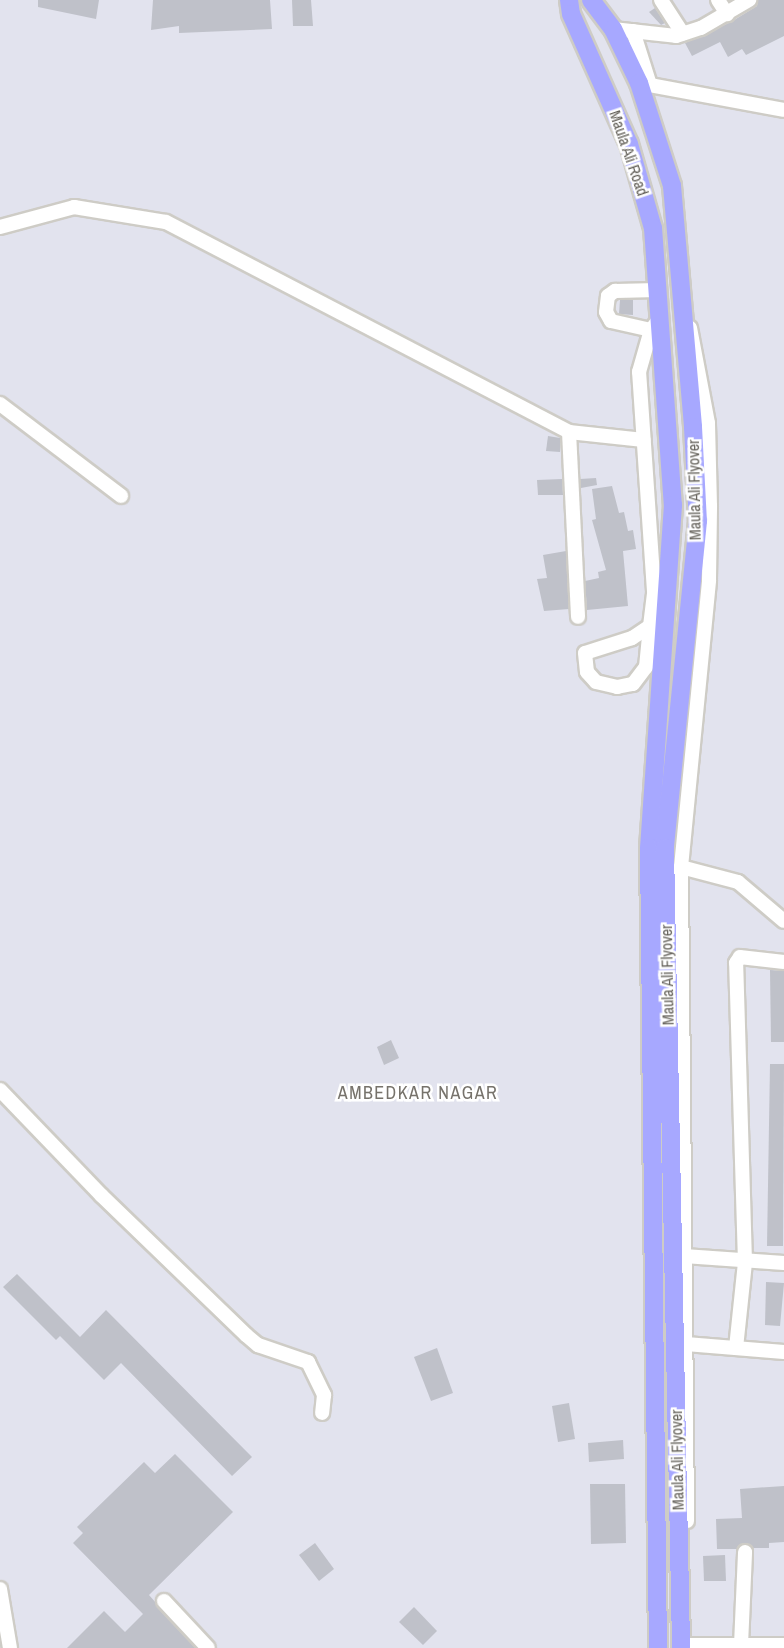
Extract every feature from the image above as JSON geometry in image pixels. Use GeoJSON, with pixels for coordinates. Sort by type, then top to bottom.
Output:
{"type":"FeatureCollection","features":[{"type":"Feature","properties":{"kind":"main road","name":"Maula Ali Road"},"geometry":{"type":"LineString","coordinates":[[569,0],[571,14],[629,144],[653,228],[662,314]]}},
{"type":"Feature","properties":{"kind":"main road","name":"Maula Ali Road"},"geometry":{"type":"LineString","coordinates":[[591,0],[614,29],[645,84],[672,186],[682,303]]}},
{"type":"Feature","properties":{"kind":"main road"},"geometry":{"type":"LineString","coordinates":[[629,144],[657,134]]}},
{"type":"Feature","properties":{"kind":"main road"},"geometry":{"type":"LineString","coordinates":[[656,262],[679,258]]}},
{"type":"Feature","properties":{"kind":"main road","name":"Maula Ali Flyover"},"geometry":{"type":"LineString","coordinates":[[682,303],[698,522],[665,848],[685,1647]]}},
{"type":"Feature","properties":{"kind":"main road","name":"Maula Ali Flyover"},"geometry":{"type":"LineString","coordinates":[[658,1648],[649,848],[673,505],[661,356],[662,314]]}},
{"type":"Feature","properties":{"kind":"street"},"geometry":{"type":"LineString","coordinates":[[661,0],[683,34]]}},
{"type":"Feature","properties":{"kind":"street"},"geometry":{"type":"LineString","coordinates":[[718,0],[727,14]]}},
{"type":"Feature","properties":{"kind":"street"},"geometry":{"type":"LineString","coordinates":[[614,29],[683,34],[727,14],[749,0]]}},
{"type":"Feature","properties":{"kind":"street"},"geometry":{"type":"LineString","coordinates":[[633,32],[645,84],[784,110]]}},
{"type":"Feature","properties":{"kind":"street"},"geometry":{"type":"LineString","coordinates":[[0,227],[74,207],[166,222],[569,432],[644,440]]}},
{"type":"Feature","properties":{"kind":"street"},"geometry":{"type":"LineString","coordinates":[[651,330],[610,321],[606,312],[608,296],[615,291],[658,290]]}},
{"type":"Feature","properties":{"kind":"street"},"geometry":{"type":"LineString","coordinates":[[682,303],[702,376],[708,423],[710,506],[709,580],[681,867],[686,1344],[685,1647],[784,1645]]}},
{"type":"Feature","properties":{"kind":"street"},"geometry":{"type":"LineString","coordinates":[[650,626],[632,638],[585,653],[587,672],[606,687],[633,684],[646,667],[654,591],[639,372],[651,330],[662,314]]}},
{"type":"Feature","properties":{"kind":"street"},"geometry":{"type":"LineString","coordinates":[[0,404],[121,496]]}},
{"type":"Feature","properties":{"kind":"street"},"geometry":{"type":"LineString","coordinates":[[569,432],[578,617]]}},
{"type":"Feature","properties":{"kind":"street"},"geometry":{"type":"LineString","coordinates":[[681,867],[738,882],[784,921]]}},
{"type":"Feature","properties":{"kind":"street"},"geometry":{"type":"LineString","coordinates":[[736,1348],[745,1262],[736,963],[740,957],[784,962]]}},
{"type":"Feature","properties":{"kind":"street"},"geometry":{"type":"LineString","coordinates":[[0,1090],[101,1195],[246,1335],[258,1345],[308,1362],[324,1395],[322,1413]]}},
{"type":"Feature","properties":{"kind":"street"},"geometry":{"type":"LineString","coordinates":[[684,1256],[784,1263]]}},
{"type":"Feature","properties":{"kind":"street"},"geometry":{"type":"LineString","coordinates":[[686,1344],[784,1352]]}},
{"type":"Feature","properties":{"kind":"street"},"geometry":{"type":"LineString","coordinates":[[741,1645],[745,1552]]}},
{"type":"Feature","properties":{"kind":"street"},"geometry":{"type":"LineString","coordinates":[[0,1589],[9,1648]]}},
{"type":"Feature","properties":{"kind":"street"},"geometry":{"type":"LineString","coordinates":[[164,1600],[208,1648]]}},
{"type":"Feature","properties":{"kind":"building"},"geometry":{"type":"Polygon","coordinates":[[[38,0],[99,0],[96,19],[38,7],[38,0]]]}},
{"type":"Feature","properties":{"kind":"building"},"geometry":{"type":"Polygon","coordinates":[[[153,0],[270,0],[272,29],[179,33],[179,26],[151,30],[153,0]]]}},
{"type":"Feature","properties":{"kind":"building"},"geometry":{"type":"Polygon","coordinates":[[[292,0],[311,0],[313,26],[293,26],[292,0]]]}},
{"type":"Feature","properties":{"kind":"building"},"geometry":{"type":"Polygon","coordinates":[[[758,0],[784,0],[784,36],[746,55],[742,49],[728,57],[720,42],[692,56],[685,43],[731,22],[757,6],[758,0]]]}},
{"type":"Feature","properties":{"kind":"building"},"geometry":{"type":"Polygon","coordinates":[[[655,8],[665,23],[661,25],[649,12],[655,8]]]}},
{"type":"Feature","properties":{"kind":"building"},"geometry":{"type":"Polygon","coordinates":[[[620,300],[633,300],[633,315],[619,314],[620,300]]]}},
{"type":"Feature","properties":{"kind":"building"},"geometry":{"type":"Polygon","coordinates":[[[548,436],[560,438],[560,452],[546,451],[548,436]]]}},
{"type":"Feature","properties":{"kind":"building"},"geometry":{"type":"Polygon","coordinates":[[[596,478],[597,485],[581,488],[580,479],[596,478]]]}},
{"type":"Feature","properties":{"kind":"building"},"geometry":{"type":"Polygon","coordinates":[[[562,479],[563,495],[538,495],[537,480],[562,479]]]}},
{"type":"Feature","properties":{"kind":"building"},"geometry":{"type":"Polygon","coordinates":[[[612,486],[619,513],[624,512],[628,531],[633,530],[636,549],[623,551],[628,606],[587,610],[585,581],[599,578],[598,572],[606,570],[592,520],[596,519],[592,489],[612,486]]]}},
{"type":"Feature","properties":{"kind":"building"},"geometry":{"type":"Polygon","coordinates":[[[566,551],[569,609],[544,611],[537,579],[547,578],[543,555],[566,551]]]}},
{"type":"Feature","properties":{"kind":"building"},"geometry":{"type":"Polygon","coordinates":[[[770,970],[784,971],[784,1042],[771,1042],[770,970]]]}},
{"type":"Feature","properties":{"kind":"building"},"geometry":{"type":"Polygon","coordinates":[[[391,1040],[399,1058],[384,1065],[377,1047],[391,1040]]]}},
{"type":"Feature","properties":{"kind":"building"},"geometry":{"type":"Polygon","coordinates":[[[770,1064],[784,1064],[783,1246],[767,1246],[770,1064]]]}},
{"type":"Feature","properties":{"kind":"building"},"geometry":{"type":"Polygon","coordinates":[[[17,1274],[80,1337],[106,1310],[252,1457],[232,1476],[121,1363],[104,1380],[60,1336],[56,1340],[3,1287],[17,1274]]]}},
{"type":"Feature","properties":{"kind":"building"},"geometry":{"type":"Polygon","coordinates":[[[766,1282],[784,1283],[780,1326],[765,1325],[766,1282]]]}},
{"type":"Feature","properties":{"kind":"building"},"geometry":{"type":"Polygon","coordinates":[[[437,1348],[453,1393],[431,1401],[414,1357],[437,1348]]]}},
{"type":"Feature","properties":{"kind":"building"},"geometry":{"type":"Polygon","coordinates":[[[569,1403],[575,1439],[558,1442],[552,1406],[569,1403]]]}},
{"type":"Feature","properties":{"kind":"building"},"geometry":{"type":"Polygon","coordinates":[[[623,1440],[624,1459],[589,1462],[588,1443],[623,1440]]]}},
{"type":"Feature","properties":{"kind":"building"},"geometry":{"type":"Polygon","coordinates":[[[175,1454],[233,1512],[149,1595],[196,1648],[67,1648],[104,1611],[125,1632],[143,1614],[73,1543],[83,1533],[77,1527],[144,1462],[155,1473],[175,1454]]]}},
{"type":"Feature","properties":{"kind":"building"},"geometry":{"type":"Polygon","coordinates":[[[590,1484],[625,1484],[626,1543],[591,1544],[590,1484]]]}},
{"type":"Feature","properties":{"kind":"building"},"geometry":{"type":"Polygon","coordinates":[[[784,1486],[784,1542],[769,1543],[769,1548],[753,1548],[745,1543],[737,1549],[717,1549],[716,1519],[742,1518],[740,1489],[784,1486]]]}},
{"type":"Feature","properties":{"kind":"building"},"geometry":{"type":"Polygon","coordinates":[[[315,1543],[334,1569],[319,1581],[299,1555],[315,1543]]]}},
{"type":"Feature","properties":{"kind":"building"},"geometry":{"type":"Polygon","coordinates":[[[725,1555],[726,1581],[704,1581],[703,1556],[725,1555]]]}},
{"type":"Feature","properties":{"kind":"building"},"geometry":{"type":"Polygon","coordinates":[[[414,1607],[437,1631],[423,1645],[399,1622],[414,1607]]]}},
{"type":"Feature","properties":{"kind":"district","name":"AMBEDKAR NAGAR"},"geometry":{"type":"Point","coordinates":[418,1093]}}]}
